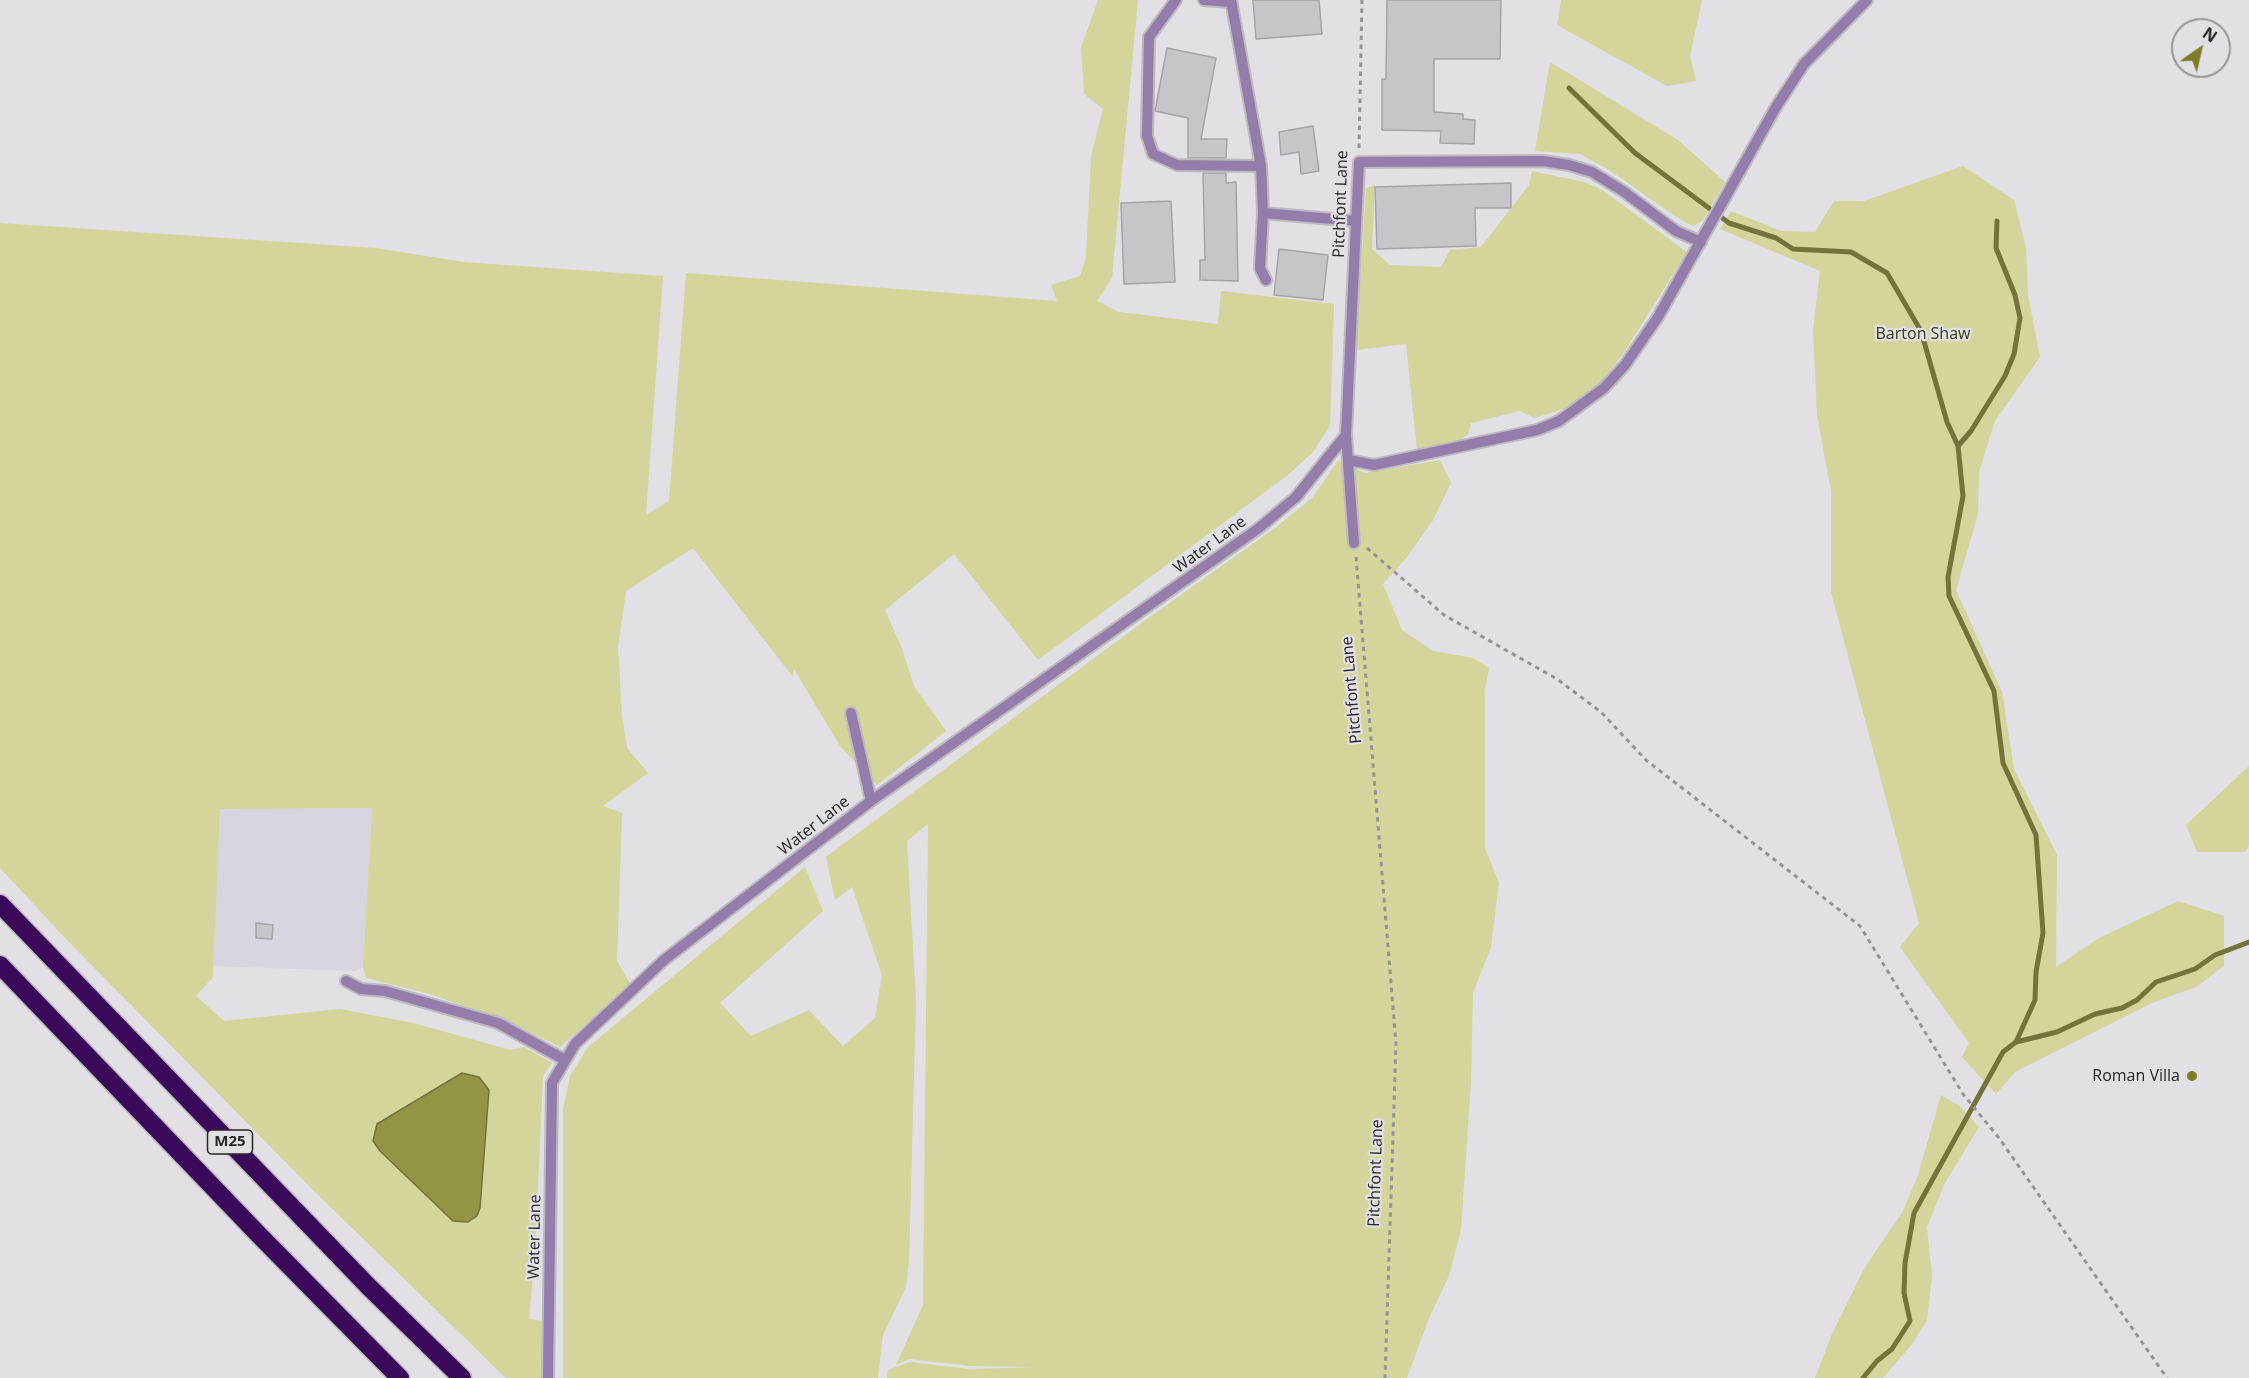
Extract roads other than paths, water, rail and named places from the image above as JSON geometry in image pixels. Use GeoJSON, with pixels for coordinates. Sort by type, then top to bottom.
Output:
{"type":"FeatureCollection","features":[{"type":"Feature","properties":{"kind":"highway","name":"M25"},"geometry":{"type":"LineString","coordinates":[[0,904],[369,1287],[462,1378]]}},
{"type":"Feature","properties":{"kind":"highway","name":"M25"},"geometry":{"type":"LineString","coordinates":[[0,965],[400,1378]]}},
{"type":"Feature","properties":{"kind":"lane"},"geometry":{"type":"LineString","coordinates":[[1176,0],[1149,37],[1147,136],[1153,154],[1177,165],[1261,166]]}},
{"type":"Feature","properties":{"kind":"lane"},"geometry":{"type":"LineString","coordinates":[[1204,0],[1230,1],[1261,166],[1263,213],[1260,268],[1266,280]]}},
{"type":"Feature","properties":{"kind":"lane"},"geometry":{"type":"LineString","coordinates":[[1349,460],[1374,465],[1537,430],[1559,422],[1604,388],[1625,365],[1658,317],[1776,107],[1804,64],[1867,0]]}},
{"type":"Feature","properties":{"kind":"lane","name":"Pitchfont Lane"},"geometry":{"type":"LineString","coordinates":[[1354,543],[1346,435],[1359,162],[1543,161],[1569,165],[1593,172],[1623,191],[1676,231],[1701,242]]}},
{"type":"Feature","properties":{"kind":"lane"},"geometry":{"type":"LineString","coordinates":[[1263,213],[1356,221]]}},
{"type":"Feature","properties":{"kind":"lane","name":"Water Lane"},"geometry":{"type":"LineString","coordinates":[[548,1378],[552,1083],[575,1044],[609,1009],[664,960],[871,801],[1259,528],[1296,497],[1346,435]]}},
{"type":"Feature","properties":{"kind":"lane"},"geometry":{"type":"LineString","coordinates":[[851,713],[871,801]]}},
{"type":"Feature","properties":{"kind":"lane"},"geometry":{"type":"LineString","coordinates":[[346,981],[361,989],[385,991],[498,1023],[566,1060]]}},
{"type":"Feature","properties":{"kind":"waterway"},"geometry":{"type":"LineString","coordinates":[[1569,88],[1635,153],[1729,223],[1776,238],[1793,249],[1851,252],[1887,273],[1921,331],[1947,422],[1958,446],[1963,496],[1948,577],[1949,596],[1994,691],[2003,763],[2036,835],[2043,933],[2036,972],[2035,1000],[2016,1042]]}},
{"type":"Feature","properties":{"kind":"waterway"},"geometry":{"type":"LineString","coordinates":[[1958,446],[1971,431],[2005,376],[2014,354],[2020,318],[2015,295],[1996,248],[1997,221]]}},
{"type":"Feature","properties":{"kind":"waterway"},"geometry":{"type":"LineString","coordinates":[[1863,1378],[1877,1361],[1892,1349],[1910,1321],[1904,1293],[1905,1263],[1914,1213],[2003,1052],[2016,1042],[2057,1032],[2095,1014],[2122,1008],[2137,1000],[2156,982],[2195,969],[2215,955],[2249,942]]}},
{"type":"Feature","properties":{"kind":"place","name":"Roman Villa"},"geometry":{"type":"Point","coordinates":[2192,1076]}},
{"type":"Feature","properties":{"kind":"park label","name":"Barton Shaw"},"geometry":{"type":"Point","coordinates":[1923,334]}}]}
